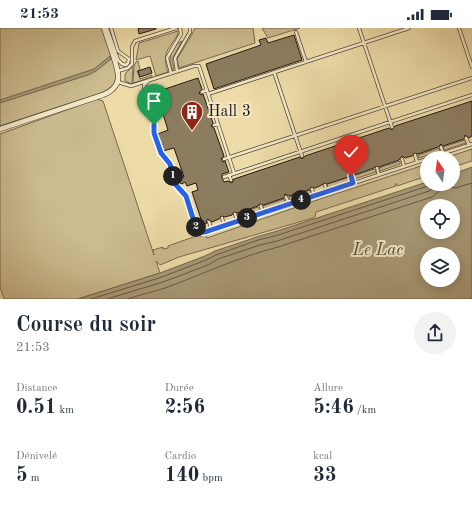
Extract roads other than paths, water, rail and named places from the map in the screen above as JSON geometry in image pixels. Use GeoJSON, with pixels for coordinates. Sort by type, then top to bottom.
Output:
{"type":"FeatureCollection","features":[{"type":"Feature","properties":{"kind":"street"},"geometry":{"type":"LineString","coordinates":[[0,128],[103,95],[113,90],[118,82],[118,71],[104,28]]}},
{"type":"Feature","properties":{"kind":"lane"},"geometry":{"type":"LineString","coordinates":[[107,28],[118,60],[122,64],[126,65],[129,59],[118,51],[110,28]]}},
{"type":"Feature","properties":{"kind":"lane"},"geometry":{"type":"LineString","coordinates":[[118,71],[128,68],[132,64],[132,48],[135,42],[176,28]]}},
{"type":"Feature","properties":{"kind":"lane"},"geometry":{"type":"LineString","coordinates":[[171,73],[168,58],[181,34],[180,28]]}},
{"type":"Feature","properties":{"kind":"lane"},"geometry":{"type":"LineString","coordinates":[[177,71],[175,58],[190,32],[190,28]]}},
{"type":"Feature","properties":{"kind":"lane"},"geometry":{"type":"LineString","coordinates":[[359,28],[392,127]]}},
{"type":"Feature","properties":{"kind":"lane"},"geometry":{"type":"LineString","coordinates":[[202,92],[208,92],[274,72],[409,28]]}},
{"type":"Feature","properties":{"kind":"lane"},"geometry":{"type":"LineString","coordinates":[[459,28],[472,67]]}},
{"type":"Feature","properties":{"kind":"lane"},"geometry":{"type":"LineString","coordinates":[[296,32],[306,62]]}},
{"type":"Feature","properties":{"kind":"lane"},"geometry":{"type":"LineString","coordinates":[[118,82],[129,86],[194,66],[199,66],[234,173]]}},
{"type":"Feature","properties":{"kind":"lane"},"geometry":{"type":"LineString","coordinates":[[274,72],[302,156]]}},
{"type":"Feature","properties":{"kind":"lane"},"geometry":{"type":"LineString","coordinates":[[224,159],[472,78]]}},
{"type":"Feature","properties":{"kind":"lane"},"geometry":{"type":"LineString","coordinates":[[148,81],[144,85],[144,90],[154,123],[154,133],[161,153],[170,164],[176,185],[186,196],[197,229],[203,232],[420,161]]}},
{"type":"Feature","properties":{"kind":"lane"},"geometry":{"type":"LineString","coordinates":[[224,177],[472,95]]}},
{"type":"Feature","properties":{"kind":"lane"},"geometry":{"type":"LineString","coordinates":[[214,125],[218,124]]}},
{"type":"Feature","properties":{"kind":"lane"},"geometry":{"type":"LineString","coordinates":[[450,151],[470,145],[466,138]]}},
{"type":"Feature","properties":{"kind":"lane"},"geometry":{"type":"LineString","coordinates":[[441,146],[442,151]]}},
{"type":"Feature","properties":{"kind":"lane"},"geometry":{"type":"LineString","coordinates":[[415,155],[417,162]]}},
{"type":"Feature","properties":{"kind":"lane"},"geometry":{"type":"LineString","coordinates":[[402,159],[404,166]]}},
{"type":"Feature","properties":{"kind":"lane"},"geometry":{"type":"LineString","coordinates":[[376,168],[378,175]]}},
{"type":"Feature","properties":{"kind":"lane"},"geometry":{"type":"LineString","coordinates":[[229,175],[231,180]]}},
{"type":"Feature","properties":{"kind":"lane"},"geometry":{"type":"LineString","coordinates":[[351,176],[353,183]]}},
{"type":"Feature","properties":{"kind":"lane"},"geometry":{"type":"LineString","coordinates":[[325,185],[327,192]]}},
{"type":"Feature","properties":{"kind":"lane"},"geometry":{"type":"LineString","coordinates":[[312,189],[314,196]]}},
{"type":"Feature","properties":{"kind":"lane"},"geometry":{"type":"LineString","coordinates":[[286,197],[288,204]]}},
{"type":"Feature","properties":{"kind":"lane"},"geometry":{"type":"LineString","coordinates":[[261,206],[263,213]]}},
{"type":"Feature","properties":{"kind":"lane"},"geometry":{"type":"LineString","coordinates":[[235,214],[237,221]]}},
{"type":"Feature","properties":{"kind":"lane"},"geometry":{"type":"LineString","coordinates":[[222,218],[224,225]]}},
{"type":"Feature","properties":{"kind":"lane"},"geometry":{"type":"LineString","coordinates":[[209,222],[212,230]]}},
{"type":"Feature","properties":{"kind":"water"},"geometry":{"type":"Polygon","coordinates":[[[110,56],[111,59],[96,71],[88,75],[0,103],[0,100],[94,69],[110,56]]]}},
{"type":"Feature","properties":{"kind":"water","name":"Le Lac"},"geometry":{"type":"Polygon","coordinates":[[[472,167],[472,299],[78,299],[160,273],[215,251],[420,184],[420,191],[460,191],[460,171],[472,167]]]}},
{"type":"Feature","properties":{"kind":"place","name":"Hall 3"},"geometry":{"type":"Point","coordinates":[192,132]}}]}
